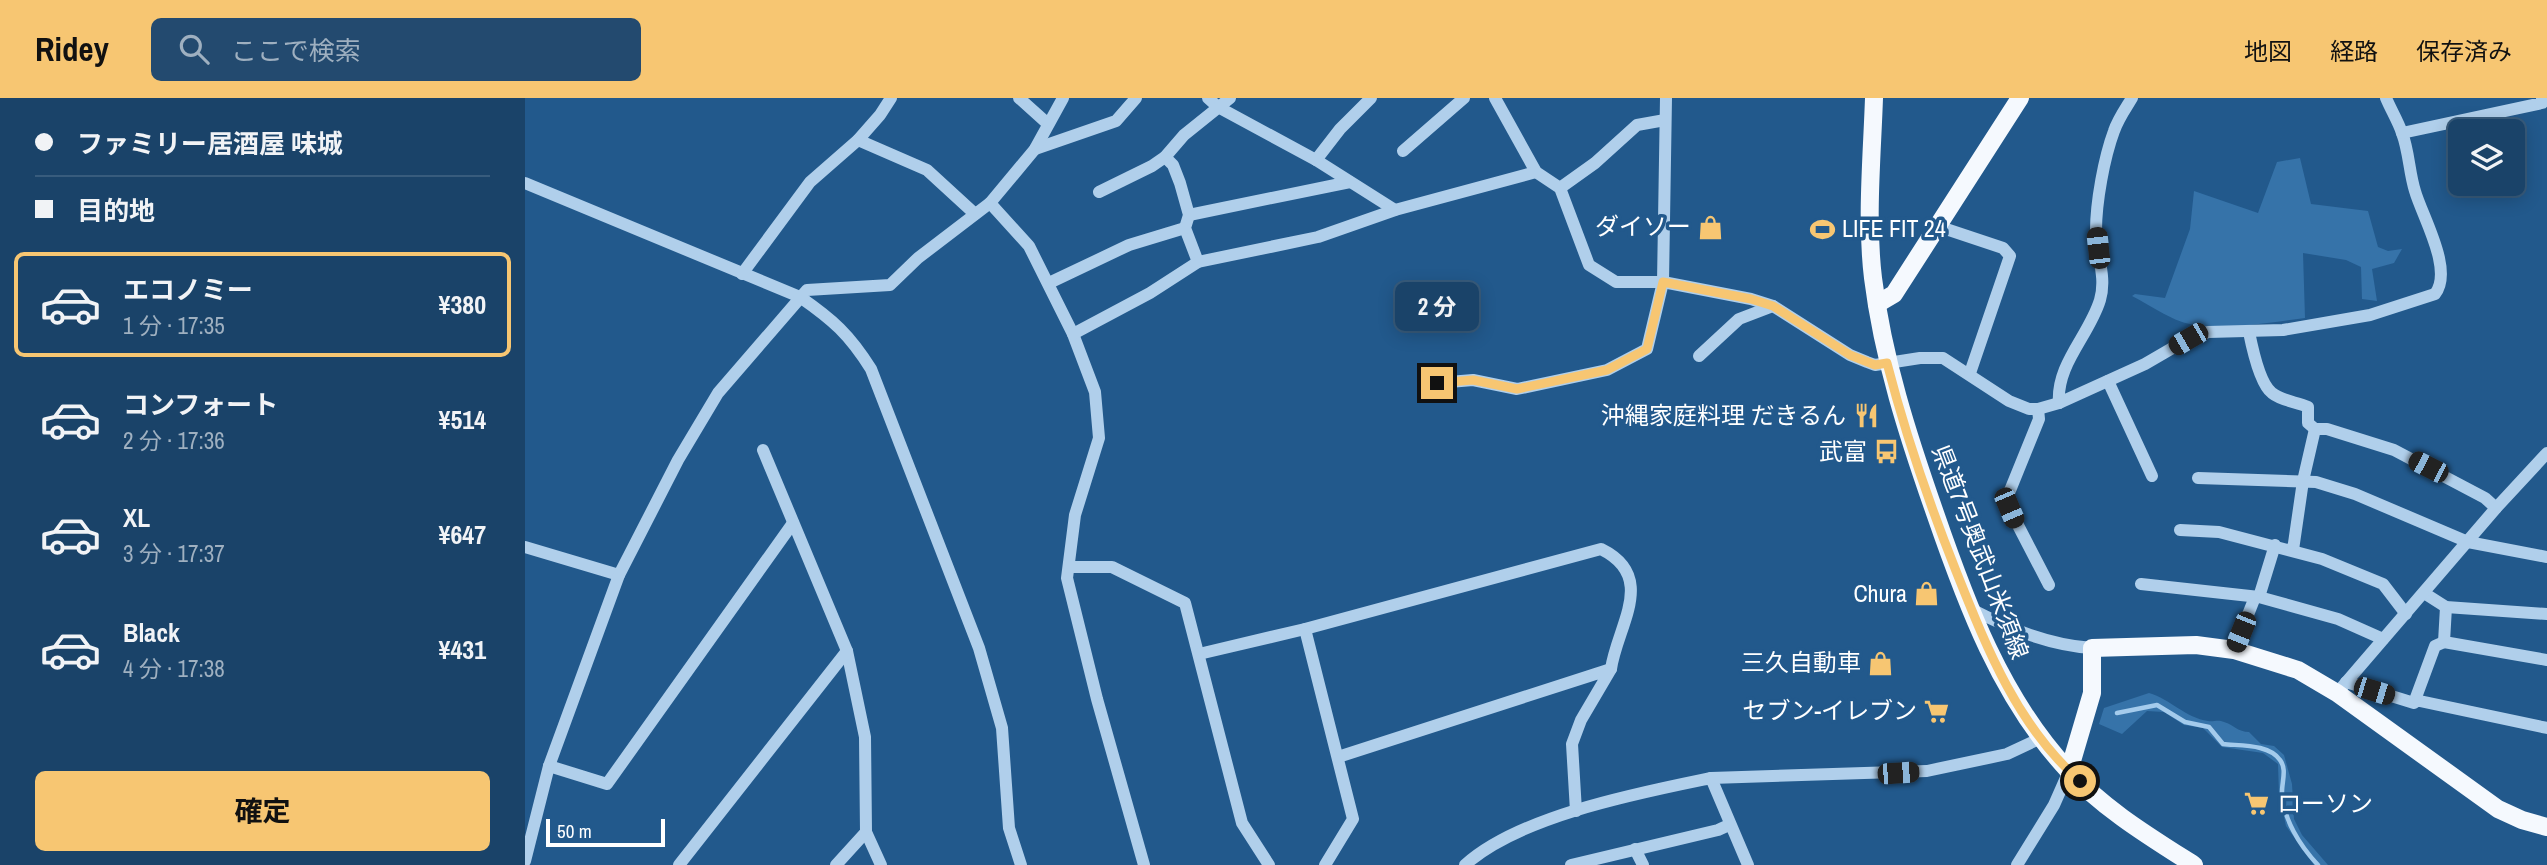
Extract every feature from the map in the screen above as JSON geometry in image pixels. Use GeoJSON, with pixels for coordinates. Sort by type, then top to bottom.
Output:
{"type":"FeatureCollection","features":[{"type":"Feature","properties":{"kind":"main road","name":"県道7号奥武山米須線"},"geometry":{"type":"LineString","coordinates":[[1874,98],[1871,233],[1873,276],[1887,363],[1927,493],[1971,609],[2008,688],[2041,738],[2069,772],[2122,816],[2194,865]]}},
{"type":"Feature","properties":{"kind":"main road"},"geometry":{"type":"LineString","coordinates":[[1877,304],[1895,294],[2020,98]]}},
{"type":"Feature","properties":{"kind":"main road"},"geometry":{"type":"LineString","coordinates":[[2069,772],[2092,693],[2092,648],[2196,645],[2234,650],[2298,670],[2341,688],[2498,809],[2522,821],[2547,827]]}},
{"type":"Feature","properties":{"kind":"street"},"geometry":{"type":"LineString","coordinates":[[742,274],[810,182],[858,140],[891,98]]}},
{"type":"Feature","properties":{"kind":"street"},"geometry":{"type":"LineString","coordinates":[[1019,98],[1048,124]]}},
{"type":"Feature","properties":{"kind":"street"},"geometry":{"type":"LineString","coordinates":[[525,861],[549,766],[619,576],[678,460],[718,393],[807,290],[890,285],[918,258],[990,203],[1035,149],[1063,98]]}},
{"type":"Feature","properties":{"kind":"street"},"geometry":{"type":"LineString","coordinates":[[1035,149],[1116,121],[1136,98]]}},
{"type":"Feature","properties":{"kind":"street"},"geometry":{"type":"LineString","coordinates":[[1208,98],[1218,107],[1316,160],[1395,210]]}},
{"type":"Feature","properties":{"kind":"street"},"geometry":{"type":"LineString","coordinates":[[1100,192],[1165,157],[1184,135],[1230,98]]}},
{"type":"Feature","properties":{"kind":"street"},"geometry":{"type":"LineString","coordinates":[[1316,160],[1340,129],[1371,98]]}},
{"type":"Feature","properties":{"kind":"street"},"geometry":{"type":"LineString","coordinates":[[1403,151],[1464,98]]}},
{"type":"Feature","properties":{"kind":"street"},"geometry":{"type":"LineString","coordinates":[[1495,98],[1536,172],[1560,188],[1589,265],[1616,282],[1663,282],[1751,299],[1773,306],[1850,355],[1875,365],[1920,358],[1943,358],[1970,373],[1988,389],[2029,409],[2059,403],[2145,364],[2188,339],[2208,332],[2283,330],[2370,315],[2435,294],[2439,289],[2441,276],[2438,253],[2415,191],[2402,133],[2386,98]]}},
{"type":"Feature","properties":{"kind":"street"},"geometry":{"type":"LineString","coordinates":[[1437,383],[1473,380],[1517,389],[1607,370],[1647,349],[1663,282],[1666,98]]}},
{"type":"Feature","properties":{"kind":"street"},"geometry":{"type":"LineString","coordinates":[[2059,403],[2058,388],[2066,367],[2101,298],[2103,272],[2096,231],[2102,185],[2114,129],[2132,98]]}},
{"type":"Feature","properties":{"kind":"street"},"geometry":{"type":"LineString","coordinates":[[2402,133],[2542,103],[2542,98]]}},
{"type":"Feature","properties":{"kind":"street"},"geometry":{"type":"LineString","coordinates":[[1560,188],[1595,163],[1637,125],[1665,120]]}},
{"type":"Feature","properties":{"kind":"street"},"geometry":{"type":"LineString","coordinates":[[858,140],[927,170],[975,214]]}},
{"type":"Feature","properties":{"kind":"street"},"geometry":{"type":"LineString","coordinates":[[1165,157],[1173,166],[1189,215],[1185,228],[1198,262]]}},
{"type":"Feature","properties":{"kind":"street"},"geometry":{"type":"LineString","coordinates":[[1073,334],[1150,293],[1198,262],[1318,237],[1395,210],[1536,172]]}},
{"type":"Feature","properties":{"kind":"street"},"geometry":{"type":"LineString","coordinates":[[1189,215],[1350,182]]}},
{"type":"Feature","properties":{"kind":"street"},"geometry":{"type":"LineString","coordinates":[[525,183],[800,296],[831,318],[853,341],[871,369],[979,649],[1002,728],[1009,828],[1021,865]]}},
{"type":"Feature","properties":{"kind":"street"},"geometry":{"type":"LineString","coordinates":[[990,203],[1029,246],[1073,334],[1095,391],[1099,438],[1075,515],[1067,578],[1144,865]]}},
{"type":"Feature","properties":{"kind":"street"},"geometry":{"type":"LineString","coordinates":[[1937,226],[2003,248],[2010,256],[1970,373]]}},
{"type":"Feature","properties":{"kind":"street"},"geometry":{"type":"LineString","coordinates":[[1049,283],[1129,245],[1185,228]]}},
{"type":"Feature","properties":{"kind":"street"},"geometry":{"type":"LineString","coordinates":[[1699,356],[1739,319],[1773,306]]}},
{"type":"Feature","properties":{"kind":"street"},"geometry":{"type":"LineString","coordinates":[[2249,332],[2252,349],[2268,389],[2279,397],[2308,407],[2308,423],[2315,429],[2326,429],[2394,450],[2475,492],[2496,508]]}},
{"type":"Feature","properties":{"kind":"street"},"geometry":{"type":"LineString","coordinates":[[2108,381],[2152,476]]}},
{"type":"Feature","properties":{"kind":"street"},"geometry":{"type":"LineString","coordinates":[[2038,409],[2039,419],[2009,493],[2009,508],[2049,585]]}},
{"type":"Feature","properties":{"kind":"street"},"geometry":{"type":"LineString","coordinates":[[2293,550],[2303,481],[2315,429]]}},
{"type":"Feature","properties":{"kind":"street"},"geometry":{"type":"LineString","coordinates":[[763,450],[847,651],[865,737],[866,832],[881,865]]}},
{"type":"Feature","properties":{"kind":"street"},"geometry":{"type":"LineString","coordinates":[[2547,453],[2542,467],[2496,508],[2341,688],[2414,703],[2435,646],[2444,642],[2547,660]]}},
{"type":"Feature","properties":{"kind":"street"},"geometry":{"type":"LineString","coordinates":[[2198,478],[2316,482],[2355,494],[2468,542],[2547,557]]}},
{"type":"Feature","properties":{"kind":"street"},"geometry":{"type":"LineString","coordinates":[[549,766],[607,783],[793,523]]}},
{"type":"Feature","properties":{"kind":"street"},"geometry":{"type":"LineString","coordinates":[[2180,530],[2219,532],[2293,550],[2383,584],[2406,614]]}},
{"type":"Feature","properties":{"kind":"street"},"geometry":{"type":"LineString","coordinates":[[2234,650],[2257,597],[2275,545]]}},
{"type":"Feature","properties":{"kind":"street"},"geometry":{"type":"LineString","coordinates":[[525,547],[619,576]]}},
{"type":"Feature","properties":{"kind":"street"},"geometry":{"type":"LineString","coordinates":[[1199,654],[1305,629],[1601,550],[1621,564],[1632,590],[1630,609],[1613,651],[1611,669],[1581,720],[1572,744],[1576,811]]}},
{"type":"Feature","properties":{"kind":"street"},"geometry":{"type":"LineString","coordinates":[[1069,567],[1112,567],[1185,603],[1242,823],[1269,865]]}},
{"type":"Feature","properties":{"kind":"street"},"geometry":{"type":"LineString","coordinates":[[2141,584],[2257,597],[2339,619],[2383,639]]}},
{"type":"Feature","properties":{"kind":"street"},"geometry":{"type":"LineString","coordinates":[[2424,593],[2446,607],[2547,614]]}},
{"type":"Feature","properties":{"kind":"street"},"geometry":{"type":"LineString","coordinates":[[2444,642],[2446,607]]}},
{"type":"Feature","properties":{"kind":"street"},"geometry":{"type":"LineString","coordinates":[[1971,609],[2034,637],[2070,647],[2092,648]]}},
{"type":"Feature","properties":{"kind":"street"},"geometry":{"type":"LineString","coordinates":[[1305,629],[1353,819],[1325,865]]}},
{"type":"Feature","properties":{"kind":"street"},"geometry":{"type":"LineString","coordinates":[[679,865],[847,651]]}},
{"type":"Feature","properties":{"kind":"street"},"geometry":{"type":"LineString","coordinates":[[1338,757],[1611,669]]}},
{"type":"Feature","properties":{"kind":"street"},"geometry":{"type":"LineString","coordinates":[[2415,700],[2547,728]]}},
{"type":"Feature","properties":{"kind":"street"},"geometry":{"type":"LineString","coordinates":[[1465,865],[1482,849],[1509,835],[1576,811],[1711,778],[1927,771],[2007,754],[2041,738]]}},
{"type":"Feature","properties":{"kind":"street"},"geometry":{"type":"LineString","coordinates":[[2017,865],[2054,805],[2069,772]]}},
{"type":"Feature","properties":{"kind":"street"},"geometry":{"type":"LineString","coordinates":[[1711,778],[1748,865]]}},
{"type":"Feature","properties":{"kind":"street"},"geometry":{"type":"LineString","coordinates":[[1571,865],[1718,830],[1729,825]]}},
{"type":"Feature","properties":{"kind":"street"},"geometry":{"type":"LineString","coordinates":[[836,865],[866,832]]}},
{"type":"Feature","properties":{"kind":"street"},"geometry":{"type":"LineString","coordinates":[[1635,849],[1643,865]]}},
{"type":"Feature","properties":{"kind":"shaded area"},"geometry":{"type":"Polygon","coordinates":[[[2300,158],[2311,204],[2368,211],[2378,247],[2388,251],[2402,249],[2394,263],[2372,269],[2377,301],[2362,299],[2361,267],[2346,260],[2303,253],[2305,318],[2236,326],[2188,324],[2171,318],[2132,296],[2135,294],[2165,298],[2190,229],[2194,191],[2258,213],[2277,162],[2300,158]]]}},
{"type":"Feature","properties":{"kind":"shaded area"},"geometry":{"type":"Polygon","coordinates":[[[2149,693],[2200,719],[2222,721],[2249,732],[2261,744],[2274,746],[2284,755],[2292,784],[2294,819],[2302,835],[2328,865],[2314,865],[2286,826],[2279,794],[2278,764],[2263,753],[2222,747],[2203,728],[2184,725],[2164,712],[2147,711],[2122,734],[2099,724],[2104,708],[2149,693]]]}},
{"type":"Feature","properties":{"kind":"waterway"},"geometry":{"type":"LineString","coordinates":[[2117,713],[2157,705],[2185,722],[2209,727],[2223,744],[2262,748],[2275,755],[2283,767],[2283,802],[2289,822],[2299,841],[2318,865]]}},
{"type":"Feature","properties":{"kind":"place","name":"ダイソー"},"geometry":{"type":"Point","coordinates":[1711,227]}},
{"type":"Feature","properties":{"kind":"place","name":"LIFE FIT 24"},"geometry":{"type":"Point","coordinates":[1822,229]}},
{"type":"Feature","properties":{"kind":"place","name":"沖縄家庭料理 だきるん"},"geometry":{"type":"Point","coordinates":[1866,416]}},
{"type":"Feature","properties":{"kind":"place","name":"武富"},"geometry":{"type":"Point","coordinates":[1887,452]}},
{"type":"Feature","properties":{"kind":"place","name":"Chura"},"geometry":{"type":"Point","coordinates":[1927,594]}},
{"type":"Feature","properties":{"kind":"place","name":"三久自動車"},"geometry":{"type":"Point","coordinates":[1881,663]}},
{"type":"Feature","properties":{"kind":"place","name":"セブン-イレブン"},"geometry":{"type":"Point","coordinates":[1937,711]}},
{"type":"Feature","properties":{"kind":"place","name":"ローソン"},"geometry":{"type":"Point","coordinates":[2257,804]}},
{"type":"Feature","properties":{"kind":"route"},"geometry":{"type":"LineString","coordinates":[[1437,383],[1473,380],[1517,389],[1607,370],[1647,349],[1663,282],[1751,299],[1773,306],[1850,355],[1875,365],[1887,363],[1930,500],[1984,639],[2026,718],[2069,772],[2080,781]]}}]}
